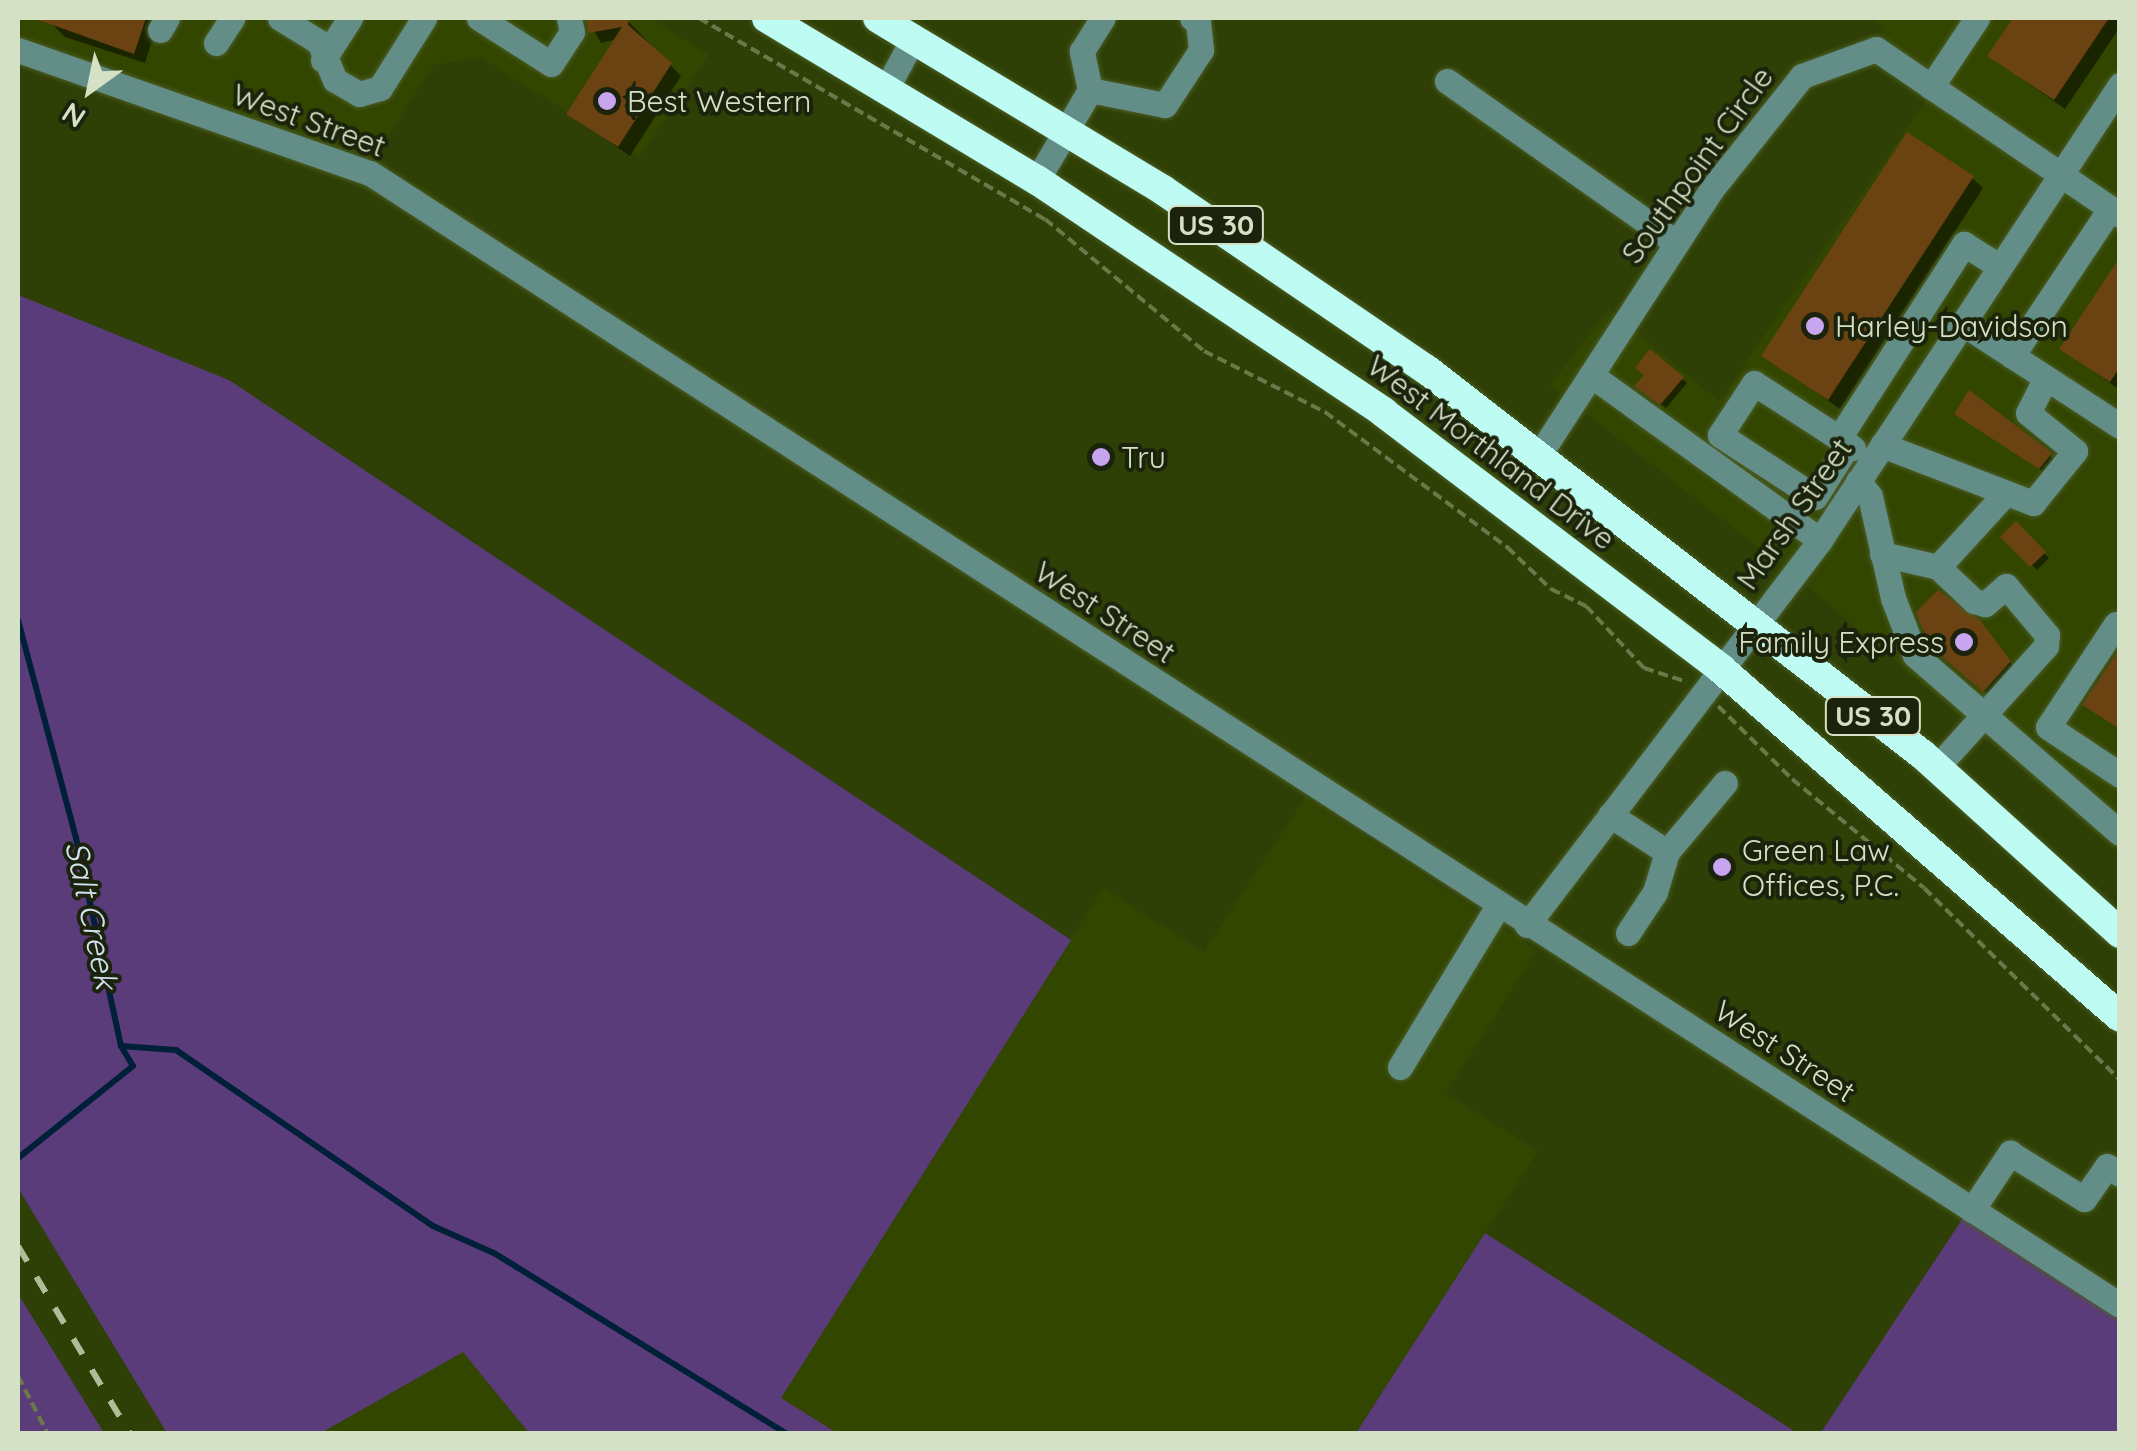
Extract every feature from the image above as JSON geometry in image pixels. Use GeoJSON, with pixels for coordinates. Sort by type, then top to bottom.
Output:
{"type":"FeatureCollection","features":[{"type":"Feature","properties":{"kind":"highway","name":"West Morthland Drive"},"geometry":{"type":"LineString","coordinates":[[767,18],[1037,180],[1383,412],[2120,1017]]}},
{"type":"Feature","properties":{"kind":"highway","name":"West Morthland Drive"},"geometry":{"type":"LineString","coordinates":[[878,18],[1065,130],[1304,284],[1539,455],[1937,768],[2120,934]]}},
{"type":"Feature","properties":{"kind":"street"},"geometry":{"type":"LineString","coordinates":[[216,43],[232,18]]}},
{"type":"Feature","properties":{"kind":"street"},"geometry":{"type":"LineString","coordinates":[[280,18],[318,42],[322,60],[335,80],[359,94],[380,88],[424,18]]}},
{"type":"Feature","properties":{"kind":"street"},"geometry":{"type":"LineString","coordinates":[[322,60],[350,18]]}},
{"type":"Feature","properties":{"kind":"street"},"geometry":{"type":"LineString","coordinates":[[479,18],[551,64],[572,32],[569,18]]}},
{"type":"Feature","properties":{"kind":"street"},"geometry":{"type":"LineString","coordinates":[[1037,180],[1090,90],[1082,51],[1103,18]]}},
{"type":"Feature","properties":{"kind":"street"},"geometry":{"type":"LineString","coordinates":[[1090,90],[1165,105],[1201,50],[1198,22],[1192,18]]}},
{"type":"Feature","properties":{"kind":"street"},"geometry":{"type":"LineString","coordinates":[[1930,86],[1976,18]]}},
{"type":"Feature","properties":{"kind":"street"},"geometry":{"type":"LineString","coordinates":[[886,89],[913,38]]}},
{"type":"Feature","properties":{"kind":"street","name":"Southpoint Circle"},"geometry":{"type":"LineString","coordinates":[[1539,455],[1677,243],[1802,76],[1876,49],[2115,212]]}},
{"type":"Feature","properties":{"kind":"street","name":"West Street"},"geometry":{"type":"LineString","coordinates":[[18,50],[370,173],[1527,925],[2120,1305]]}},
{"type":"Feature","properties":{"kind":"street"},"geometry":{"type":"LineString","coordinates":[[1446,82],[1677,243]]}},
{"type":"Feature","properties":{"kind":"street","name":"Marsh Street"},"geometry":{"type":"LineString","coordinates":[[1527,925],[1820,540],[2120,85]]}},
{"type":"Feature","properties":{"kind":"street"},"geometry":{"type":"LineString","coordinates":[[2012,356],[2115,212]]}},
{"type":"Feature","properties":{"kind":"street"},"geometry":{"type":"LineString","coordinates":[[1999,266],[1964,244],[1906,333],[1844,442],[1814,498],[1720,435],[1754,382],[1844,442],[1871,462],[2033,503],[2042,498],[2075,451],[2028,413],[2046,378]]}},
{"type":"Feature","properties":{"kind":"street"},"geometry":{"type":"LineString","coordinates":[[1962,323],[2120,426]]}},
{"type":"Feature","properties":{"kind":"street"},"geometry":{"type":"LineString","coordinates":[[1906,333],[1940,356]]}},
{"type":"Feature","properties":{"kind":"street"},"geometry":{"type":"LineString","coordinates":[[1591,375],[1820,540]]}},
{"type":"Feature","properties":{"kind":"street"},"geometry":{"type":"LineString","coordinates":[[1871,462],[1870,496],[1882,554],[1914,656],[2116,821]]}},
{"type":"Feature","properties":{"kind":"street"},"geometry":{"type":"LineString","coordinates":[[1938,567],[2005,494]]}},
{"type":"Feature","properties":{"kind":"street"},"geometry":{"type":"LineString","coordinates":[[1882,554],[1938,567],[1974,601],[1985,604],[2006,586],[2047,635],[2046,646],[1937,768]]}},
{"type":"Feature","properties":{"kind":"street"},"geometry":{"type":"LineString","coordinates":[[2116,624],[2048,727],[2120,775]]}},
{"type":"Feature","properties":{"kind":"street"},"geometry":{"type":"LineString","coordinates":[[1628,933],[1655,892],[1668,852],[1726,782]]}},
{"type":"Feature","properties":{"kind":"street"},"geometry":{"type":"LineString","coordinates":[[1610,815],[1668,852]]}},
{"type":"Feature","properties":{"kind":"street"},"geometry":{"type":"LineString","coordinates":[[1400,1067],[1498,906]]}},
{"type":"Feature","properties":{"kind":"street"},"geometry":{"type":"LineString","coordinates":[[1972,1210],[2010,1152],[2084,1199],[2108,1166],[2120,1174]]}},
{"type":"Feature","properties":{"kind":"path"},"geometry":{"type":"LineString","coordinates":[[699,18],[1044,219],[1204,351],[1325,412],[1499,541],[1551,589],[1586,606],[1644,668],[1712,682],[1792,779],[1924,888],[2120,1080]]}},
{"type":"Feature","properties":{"kind":"path"},"geometry":{"type":"LineString","coordinates":[[18,1376],[48,1434]]}},
{"type":"Feature","properties":{"kind":"shaded area"},"geometry":{"type":"Polygon","coordinates":[[[18,18],[651,18],[709,55],[639,157],[481,58],[434,65],[373,160],[74,61],[18,37],[18,18]]]}},
{"type":"Feature","properties":{"kind":"shaded area"},"geometry":{"type":"Polygon","coordinates":[[[1875,18],[2119,18],[2119,853],[1810,588],[1550,385],[1609,309],[1719,401],[1940,80],[1889,43],[1875,18]]]}},
{"type":"Feature","properties":{"kind":"shaded area"},"geometry":{"type":"Polygon","coordinates":[[[18,295],[229,380],[1071,940],[781,1398],[837,1433],[529,1433],[463,1352],[321,1433],[167,1433],[18,1188],[18,295]]]}},
{"type":"Feature","properties":{"kind":"shaded area"},"geometry":{"type":"Polygon","coordinates":[[[1305,797],[1537,950],[1446,1093],[1538,1151],[1356,1433],[837,1433],[780,1399],[1103,888],[1204,952],[1305,797]]]}},
{"type":"Feature","properties":{"kind":"shaded area"},"geometry":{"type":"Polygon","coordinates":[[[1963,1218],[2119,1319],[2119,1433],[1820,1434],[1963,1218]]]}},
{"type":"Feature","properties":{"kind":"shaded area"},"geometry":{"type":"Polygon","coordinates":[[[1485,1233],[1693,1366],[1797,1433],[1356,1433],[1485,1233]]]}},
{"type":"Feature","properties":{"kind":"shaded area"},"geometry":{"type":"Polygon","coordinates":[[[18,1294],[104,1433],[18,1433],[18,1294]]]}},
{"type":"Feature","properties":{"kind":"shaded area"},"geometry":{"type":"Polygon","coordinates":[[[463,1351],[529,1433],[321,1434],[463,1351]]]}},
{"type":"Feature","properties":{"kind":"building"},"geometry":{"type":"Polygon","coordinates":[[[33,18],[146,18],[134,54],[33,18]]]}},
{"type":"Feature","properties":{"kind":"building"},"geometry":{"type":"Polygon","coordinates":[[[586,18],[629,18],[628,25],[672,63],[618,147],[566,114],[622,27],[588,33],[586,18]]]}},
{"type":"Feature","properties":{"kind":"building"},"geometry":{"type":"Polygon","coordinates":[[[2013,18],[2109,18],[2054,100],[1987,56],[2013,18]]]}},
{"type":"Feature","properties":{"kind":"building"},"geometry":{"type":"Polygon","coordinates":[[[1907,132],[1974,176],[1828,400],[1761,356],[1907,132]]]}},
{"type":"Feature","properties":{"kind":"building"},"geometry":{"type":"Polygon","coordinates":[[[2120,257],[2120,367],[2110,382],[2059,349],[2120,257]]]}},
{"type":"Feature","properties":{"kind":"building"},"geometry":{"type":"Polygon","coordinates":[[[1650,349],[1684,377],[1660,405],[1634,386],[1644,375],[1635,368],[1650,349]]]}},
{"type":"Feature","properties":{"kind":"building"},"geometry":{"type":"Polygon","coordinates":[[[1969,390],[2052,453],[2039,469],[1954,414],[1969,390]]]}},
{"type":"Feature","properties":{"kind":"building"},"geometry":{"type":"Polygon","coordinates":[[[2016,521],[2046,552],[2030,567],[2000,537],[2016,521]]]}},
{"type":"Feature","properties":{"kind":"building"},"geometry":{"type":"Polygon","coordinates":[[[1938,590],[1979,619],[2011,661],[1983,692],[1939,654],[1922,628],[1916,612],[1938,590]]]}},
{"type":"Feature","properties":{"kind":"building"},"geometry":{"type":"Polygon","coordinates":[[[2120,648],[2120,729],[2082,705],[2120,648]]]}},
{"type":"Feature","properties":{"kind":"waterway","name":"Salt Creek"},"geometry":{"type":"LineString","coordinates":[[18,620],[76,838],[121,1046],[133,1066],[18,1158]]}},
{"type":"Feature","properties":{"kind":"waterway"},"geometry":{"type":"LineString","coordinates":[[121,1046],[176,1050],[433,1226],[494,1253],[787,1434]]}},
{"type":"Feature","properties":{"kind":"railway"},"geometry":{"type":"LineString","coordinates":[[18,1246],[130,1434]]}},
{"type":"Feature","properties":{"kind":"place","name":"Best Western"},"geometry":{"type":"Point","coordinates":[607,101]}},
{"type":"Feature","properties":{"kind":"place","name":"Harley-Davidson"},"geometry":{"type":"Point","coordinates":[1815,326]}},
{"type":"Feature","properties":{"kind":"place","name":"Tru"},"geometry":{"type":"Point","coordinates":[1101,457]}},
{"type":"Feature","properties":{"kind":"place","name":"Family Express"},"geometry":{"type":"Point","coordinates":[1964,642]}},
{"type":"Feature","properties":{"kind":"place","name":"Green Law Offices, P.C."},"geometry":{"type":"Point","coordinates":[1722,867]}}]}
